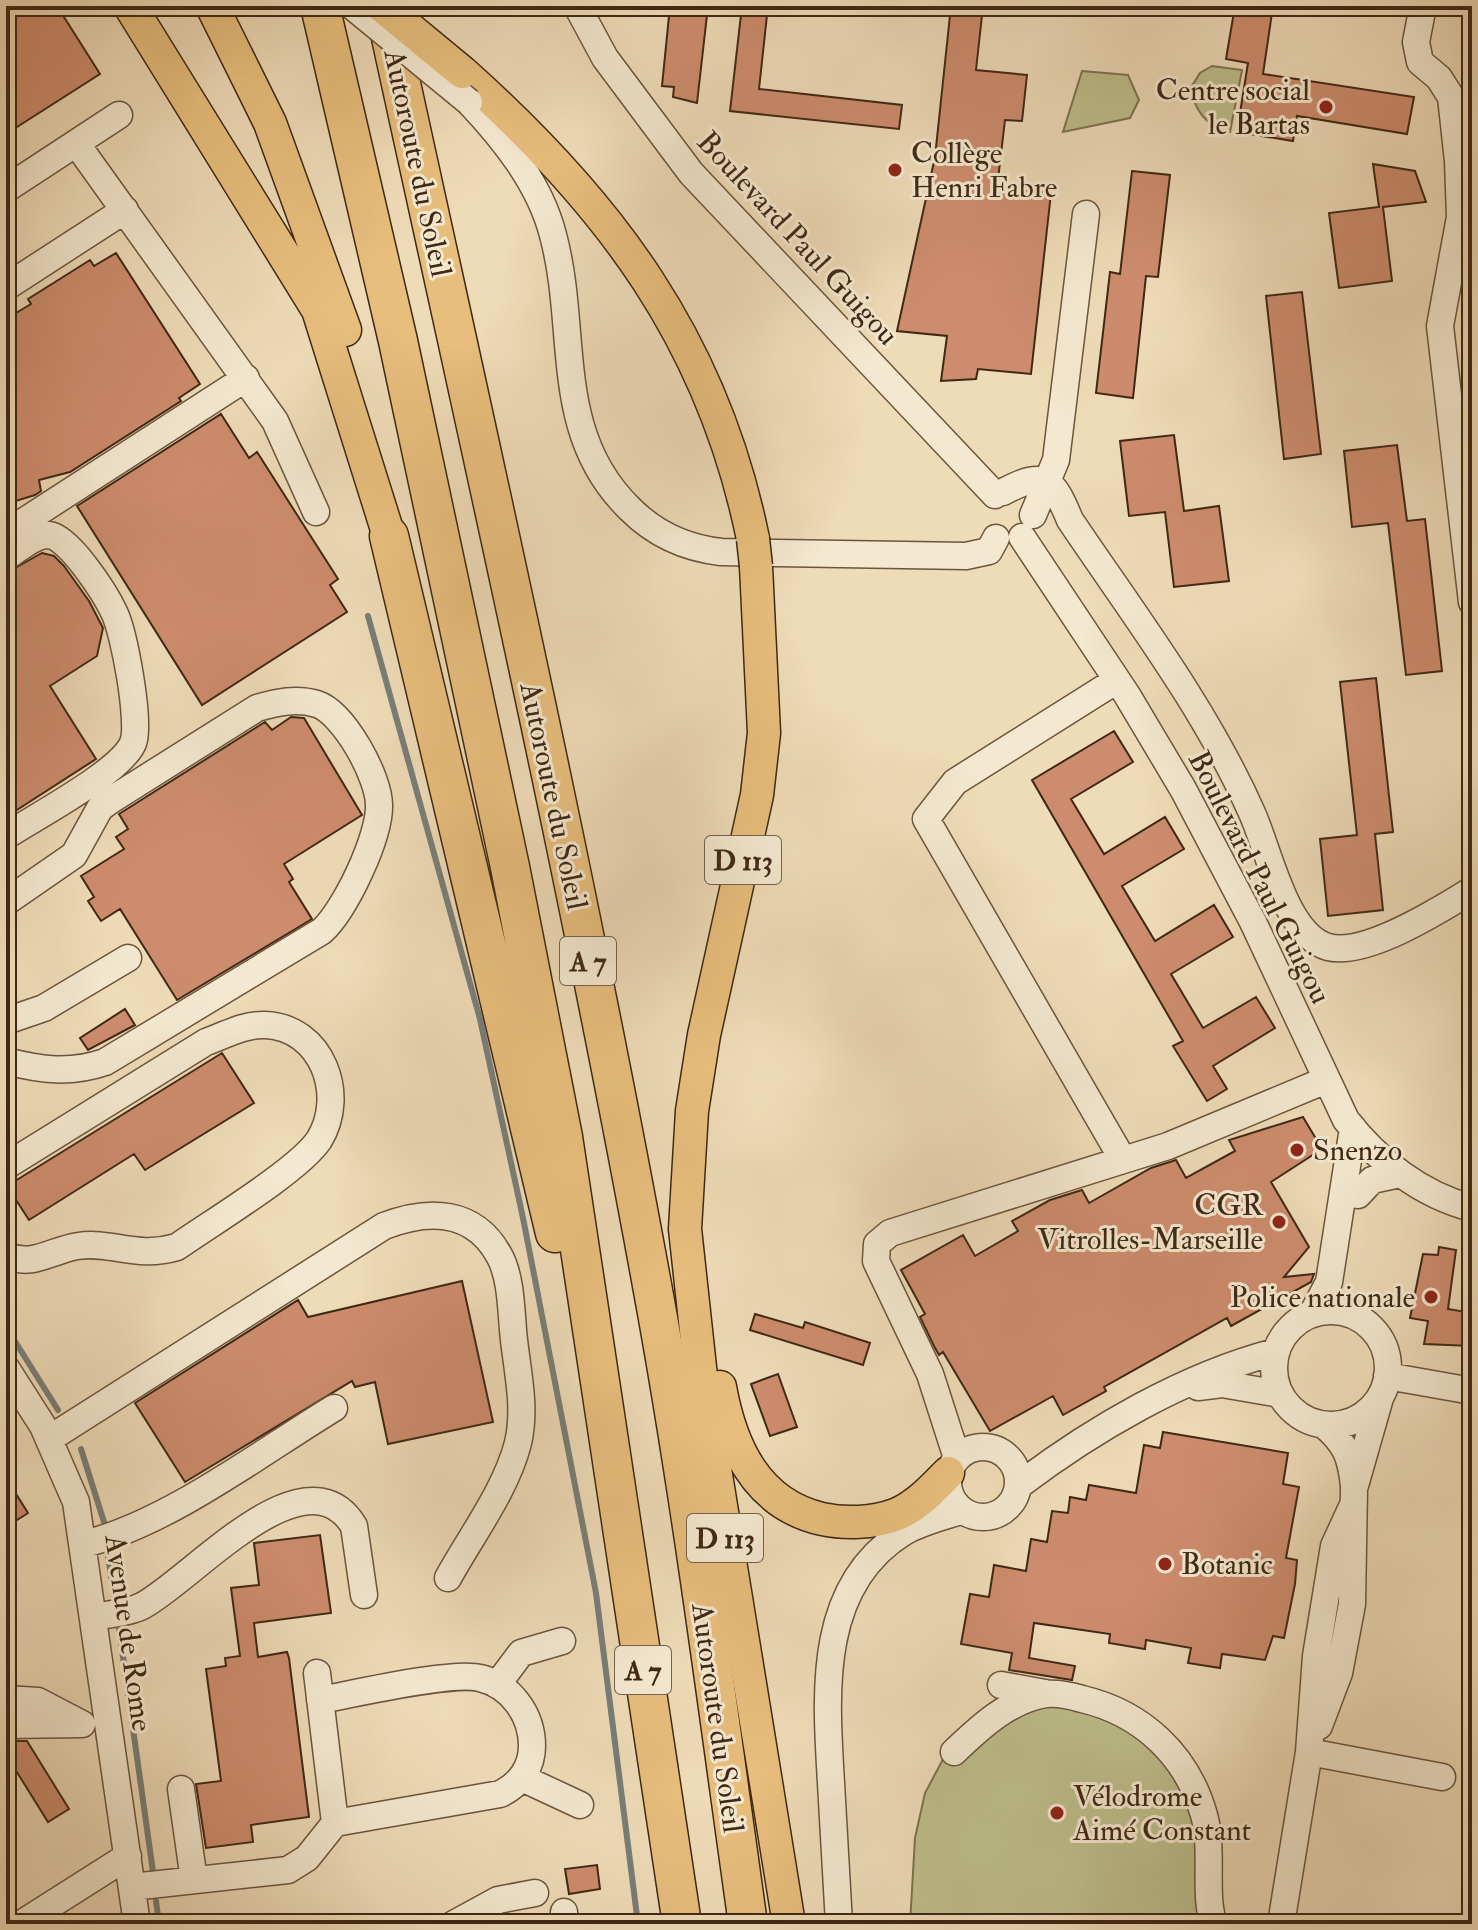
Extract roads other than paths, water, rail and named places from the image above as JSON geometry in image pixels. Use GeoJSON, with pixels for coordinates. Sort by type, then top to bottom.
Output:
{"type":"FeatureCollection","features":[{"type":"Feature","properties":{"kind":"highway","name":"Autoroute du Soleil"},"geometry":{"type":"LineString","coordinates":[[320,6],[398,341],[510,867],[563,1137],[682,1924]]}},
{"type":"Feature","properties":{"kind":"highway","name":"Autoroute du Soleil"},"geometry":{"type":"LineString","coordinates":[[383,6],[548,766],[652,1286],[688,1501],[748,1924]]}},
{"type":"Feature","properties":{"kind":"highway"},"geometry":{"type":"LineString","coordinates":[[389,536],[562,1262],[604,1417]]}},
{"type":"Feature","properties":{"kind":"highway"},"geometry":{"type":"LineString","coordinates":[[688,1501],[769,1924]]}},
{"type":"Feature","properties":{"kind":"main road"},"geometry":{"type":"LineString","coordinates":[[130,6],[318,310],[389,536]]}},
{"type":"Feature","properties":{"kind":"main road"},"geometry":{"type":"LineString","coordinates":[[212,6],[270,123],[332,287],[346,332],[389,536]]}},
{"type":"Feature","properties":{"kind":"main road","name":"D 113"},"geometry":{"type":"LineString","coordinates":[[383,6],[466,87],[542,147],[599,209],[678,328],[716,408],[735,459],[754,552],[764,682],[764,733],[757,795],[704,1035],[689,1151],[685,1229],[703,1395],[789,1924]]}},
{"type":"Feature","properties":{"kind":"main road"},"geometry":{"type":"LineString","coordinates":[[689,1151],[701,1281],[722,1394],[736,1448],[752,1475],[777,1501],[804,1515],[836,1522],[862,1522],[895,1515],[920,1500],[953,1466]]}},
{"type":"Feature","properties":{"kind":"street"},"geometry":{"type":"LineString","coordinates":[[352,6],[466,87],[507,145],[549,221],[560,269],[574,396],[583,439],[596,469],[636,516],[682,545],[721,552],[966,556],[989,551],[1021,528],[1050,482],[1056,460],[1086,214]]}},
{"type":"Feature","properties":{"kind":"street","name":"Boulevard Paul Guigou"},"geometry":{"type":"LineString","coordinates":[[577,6],[622,83],[691,173],[999,494],[1020,494],[1027,499],[1021,528],[1183,789],[1253,922],[1326,1080],[1359,1136],[1400,1174],[1448,1202],[1472,1208]]}},
{"type":"Feature","properties":{"kind":"street"},"geometry":{"type":"LineString","coordinates":[[1423,6],[1416,42],[1420,62],[1439,78],[1451,97],[1465,161],[1460,217],[1440,326],[1472,602]]}},
{"type":"Feature","properties":{"kind":"street"},"geometry":{"type":"LineString","coordinates":[[6,189],[119,115]]}},
{"type":"Feature","properties":{"kind":"street"},"geometry":{"type":"LineString","coordinates":[[76,143],[275,421],[316,512]]}},
{"type":"Feature","properties":{"kind":"street"},"geometry":{"type":"LineString","coordinates":[[6,287],[125,210]]}},
{"type":"Feature","properties":{"kind":"street"},"geometry":{"type":"LineString","coordinates":[[6,533],[246,378]]}},
{"type":"Feature","properties":{"kind":"street"},"geometry":{"type":"LineString","coordinates":[[1070,520],[1021,528],[984,517],[985,509],[999,494],[1027,479],[1050,482],[1059,493],[1070,520],[1218,744],[1252,813],[1292,915],[1308,935],[1327,946],[1349,948],[1422,920],[1472,890]]}},
{"type":"Feature","properties":{"kind":"street"},"geometry":{"type":"LineString","coordinates":[[6,557],[36,538],[47,535],[69,545],[114,611],[136,727],[125,756],[107,771],[6,836]]}},
{"type":"Feature","properties":{"kind":"street"},"geometry":{"type":"LineString","coordinates":[[1117,680],[955,782],[926,819],[1123,1160]]}},
{"type":"Feature","properties":{"kind":"street"},"geometry":{"type":"LineString","coordinates":[[6,902],[74,855],[100,808],[257,708],[296,700],[320,705],[335,715],[364,758],[376,783],[380,804],[377,824],[342,909],[322,931],[105,1062],[67,1071],[44,1070],[6,1061]]}},
{"type":"Feature","properties":{"kind":"street"},"geometry":{"type":"LineString","coordinates":[[6,1021],[44,1008],[128,958]]}},
{"type":"Feature","properties":{"kind":"street"},"geometry":{"type":"LineString","coordinates":[[6,1166],[206,1042],[241,1028],[265,1024],[291,1031],[326,1066],[334,1091],[319,1139],[302,1159],[177,1247],[158,1253],[136,1253],[82,1245],[20,1261],[6,1255]]}},
{"type":"Feature","properties":{"kind":"street"},"geometry":{"type":"LineString","coordinates":[[1072,1445],[1008,1457],[982,1447],[930,1374],[876,1261],[877,1244],[890,1233],[1168,1146],[1326,1080]]}},
{"type":"Feature","properties":{"kind":"street"},"geometry":{"type":"LineString","coordinates":[[1351,1314],[1345,1288],[1358,1195],[1359,1136]]}},
{"type":"Feature","properties":{"kind":"street"},"geometry":{"type":"LineString","coordinates":[[1312,1314],[1329,1282],[1359,1136]]}},
{"type":"Feature","properties":{"kind":"street"},"geometry":{"type":"LineString","coordinates":[[1358,1195],[1372,1180],[1400,1174]]}},
{"type":"Feature","properties":{"kind":"street"},"geometry":{"type":"LineString","coordinates":[[49,1439],[384,1226],[431,1213],[458,1220],[477,1230],[501,1258],[522,1403],[517,1444],[510,1465],[448,1578]]}},
{"type":"Feature","properties":{"kind":"street"},"geometry":{"type":"LineString","coordinates":[[1281,1924],[1309,1752],[1339,1673],[1352,1604],[1351,1456],[1343,1442],[1324,1425],[1298,1414],[1280,1394],[1275,1381],[1275,1352],[1289,1329],[1312,1314],[1338,1311],[1351,1314],[1368,1324],[1380,1339],[1387,1357],[1384,1387],[1353,1498]]}},
{"type":"Feature","properties":{"kind":"street"},"geometry":{"type":"LineString","coordinates":[[1018,1486],[1072,1445],[1241,1361],[1275,1352]]}},
{"type":"Feature","properties":{"kind":"street","name":"Avenue de Rome"},"geometry":{"type":"LineString","coordinates":[[6,1368],[14,1397],[49,1439],[76,1502],[137,1924]]}},
{"type":"Feature","properties":{"kind":"street"},"geometry":{"type":"LineString","coordinates":[[930,1374],[953,1466],[949,1494],[961,1511],[982,1518],[1002,1513],[1016,1496],[1018,1486],[1018,1475],[1008,1457]]}},
{"type":"Feature","properties":{"kind":"street"},"geometry":{"type":"LineString","coordinates":[[1178,1390],[1222,1384],[1280,1394]]}},
{"type":"Feature","properties":{"kind":"street"},"geometry":{"type":"LineString","coordinates":[[1384,1387],[1472,1391]]}},
{"type":"Feature","properties":{"kind":"street"},"geometry":{"type":"LineString","coordinates":[[1324,1425],[1356,1420],[1384,1387]]}},
{"type":"Feature","properties":{"kind":"street"},"geometry":{"type":"LineString","coordinates":[[84,1544],[108,1538],[171,1507],[334,1408]]}},
{"type":"Feature","properties":{"kind":"street"},"geometry":{"type":"LineString","coordinates":[[953,1466],[982,1447]]}},
{"type":"Feature","properties":{"kind":"street"},"geometry":{"type":"LineString","coordinates":[[94,1617],[138,1608],[255,1521],[302,1501],[321,1501],[348,1516],[354,1526],[364,1595]]}},
{"type":"Feature","properties":{"kind":"street"},"geometry":{"type":"LineString","coordinates":[[839,1924],[825,1687],[832,1635],[850,1591],[874,1556],[903,1532],[961,1511]]}},
{"type":"Feature","properties":{"kind":"street"},"geometry":{"type":"LineString","coordinates":[[497,1685],[521,1653],[562,1641]]}},
{"type":"Feature","properties":{"kind":"street"},"geometry":{"type":"LineString","coordinates":[[317,1673],[335,1823]]}},
{"type":"Feature","properties":{"kind":"street"},"geometry":{"type":"LineString","coordinates":[[132,1887],[288,1870],[307,1858],[335,1823],[500,1794],[522,1778],[532,1755],[528,1720],[516,1700],[497,1685],[479,1677],[462,1677],[320,1700]]}},
{"type":"Feature","properties":{"kind":"street"},"geometry":{"type":"LineString","coordinates":[[1001,1685],[1110,1705],[1156,1733],[1175,1758],[1203,1811],[1211,1841],[1214,1924]]}},
{"type":"Feature","properties":{"kind":"street"},"geometry":{"type":"LineString","coordinates":[[954,1752],[992,1718],[1021,1702],[1047,1694]]}},
{"type":"Feature","properties":{"kind":"street"},"geometry":{"type":"LineString","coordinates":[[6,1699],[38,1701],[82,1724],[110,1732]]}},
{"type":"Feature","properties":{"kind":"street"},"geometry":{"type":"LineString","coordinates":[[6,1725],[82,1724]]}},
{"type":"Feature","properties":{"kind":"street"},"geometry":{"type":"LineString","coordinates":[[1309,1752],[1442,1777]]}},
{"type":"Feature","properties":{"kind":"street"},"geometry":{"type":"LineString","coordinates":[[522,1778],[580,1805]]}},
{"type":"Feature","properties":{"kind":"street"},"geometry":{"type":"LineString","coordinates":[[181,1789],[194,1880]]}},
{"type":"Feature","properties":{"kind":"street"},"geometry":{"type":"LineString","coordinates":[[21,1924],[128,1856]]}},
{"type":"Feature","properties":{"kind":"street"},"geometry":{"type":"LineString","coordinates":[[461,1923],[498,1900],[535,1893]]}},
{"type":"Feature","properties":{"kind":"waterway"},"geometry":{"type":"LineString","coordinates":[[368,616],[480,1019],[523,1218],[596,1593],[638,1924]]}},
{"type":"Feature","properties":{"kind":"waterway"},"geometry":{"type":"LineString","coordinates":[[6,1327],[58,1410]]}},
{"type":"Feature","properties":{"kind":"waterway"},"geometry":{"type":"LineString","coordinates":[[81,1449],[104,1522]]}},
{"type":"Feature","properties":{"kind":"waterway"},"geometry":{"type":"LineString","coordinates":[[108,1556],[114,1595]]}},
{"type":"Feature","properties":{"kind":"waterway"},"geometry":{"type":"LineString","coordinates":[[119,1628],[153,1872]]}},
{"type":"Feature","properties":{"kind":"waterway"},"geometry":{"type":"LineString","coordinates":[[156,1901],[159,1924]]}},
{"type":"Feature","properties":{"kind":"place","name":"Centre social le Bartas"},"geometry":{"type":"Point","coordinates":[1326,107]}},
{"type":"Feature","properties":{"kind":"place","name":"Collège Henri Fabre"},"geometry":{"type":"Point","coordinates":[895,170]}},
{"type":"Feature","properties":{"kind":"place","name":"Snenzo"},"geometry":{"type":"Point","coordinates":[1297,1150]}},
{"type":"Feature","properties":{"kind":"place","name":"CGR Vitrolles-Marseille"},"geometry":{"type":"Point","coordinates":[1279,1222]}},
{"type":"Feature","properties":{"kind":"place","name":"Police nationale"},"geometry":{"type":"Point","coordinates":[1431,1297]}},
{"type":"Feature","properties":{"kind":"place","name":"Botanic"},"geometry":{"type":"Point","coordinates":[1165,1564]}},
{"type":"Feature","properties":{"kind":"place","name":"Vélodrome Aimé Constant"},"geometry":{"type":"Point","coordinates":[1057,1813]}}]}
